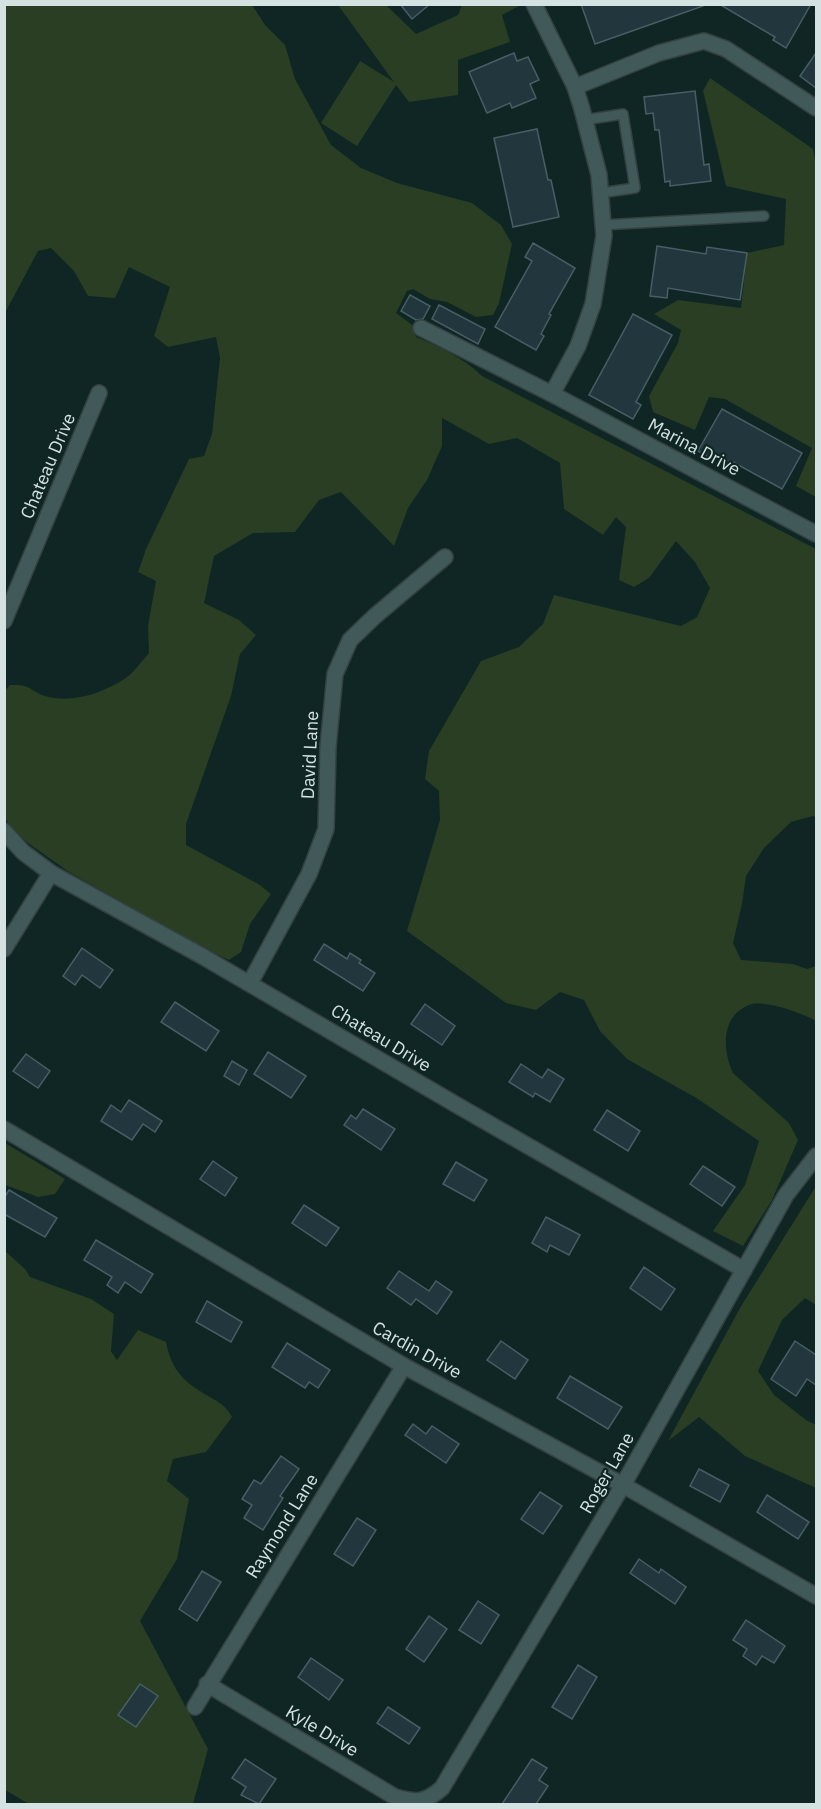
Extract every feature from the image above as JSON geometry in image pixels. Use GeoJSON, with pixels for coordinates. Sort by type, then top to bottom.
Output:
{"type":"FeatureCollection","features":[{"type":"Feature","properties":{"kind":"street"},"geometry":{"type":"LineString","coordinates":[[534,4],[575,87],[599,175],[604,236],[593,304],[578,346],[552,394]]}},
{"type":"Feature","properties":{"kind":"street"},"geometry":{"type":"LineString","coordinates":[[575,87],[659,53],[704,41],[726,49],[816,108]]}},
{"type":"Feature","properties":{"kind":"street","name":"Marina Drive"},"geometry":{"type":"LineString","coordinates":[[421,328],[552,394],[816,534]]}},
{"type":"Feature","properties":{"kind":"street","name":"Chateau Drive"},"geometry":{"type":"LineString","coordinates":[[4,621],[99,393]]}},
{"type":"Feature","properties":{"kind":"street","name":"David Lane"},"geometry":{"type":"LineString","coordinates":[[250,983],[309,874],[326,829],[328,747],[335,674],[350,640],[445,557]]}},
{"type":"Feature","properties":{"kind":"street","name":"Chateau Drive"},"geometry":{"type":"LineString","coordinates":[[4,831],[23,852],[51,873],[250,983],[744,1270]]}},
{"type":"Feature","properties":{"kind":"street"},"geometry":{"type":"LineString","coordinates":[[4,949],[51,873]]}},
{"type":"Feature","properties":{"kind":"street","name":"Cardin Drive"},"geometry":{"type":"LineString","coordinates":[[4,1129],[404,1366],[623,1485],[816,1596]]}},
{"type":"Feature","properties":{"kind":"street","name":"Roger Lane"},"geometry":{"type":"LineString","coordinates":[[420,1802],[433,1796],[442,1788],[623,1485],[786,1195],[816,1156]]}},
{"type":"Feature","properties":{"kind":"street","name":"Raymond Lane"},"geometry":{"type":"LineString","coordinates":[[195,1707],[404,1366]]}},
{"type":"Feature","properties":{"kind":"street","name":"Kyle Drive"},"geometry":{"type":"LineString","coordinates":[[207,1684],[395,1797],[420,1802]]}},
{"type":"Feature","properties":{"kind":"lane"},"geometry":{"type":"LineString","coordinates":[[584,120],[623,114],[635,188],[600,193]]}},
{"type":"Feature","properties":{"kind":"lane"},"geometry":{"type":"LineString","coordinates":[[602,225],[764,216]]}},
{"type":"Feature","properties":{"kind":"green space"},"geometry":{"type":"Polygon","coordinates":[[[5,5],[252,5],[265,25],[285,45],[295,79],[331,145],[361,168],[397,183],[472,203],[501,225],[512,244],[499,303],[493,315],[476,317],[447,302],[430,299],[413,289],[407,291],[396,313],[412,325],[416,337],[451,353],[482,376],[816,549],[816,818],[813,816],[791,822],[764,848],[746,876],[733,943],[741,960],[793,964],[807,969],[816,966],[816,1021],[783,1008],[764,1004],[749,1005],[733,1017],[726,1034],[727,1054],[733,1073],[789,1123],[798,1140],[772,1200],[743,1246],[713,1231],[745,1185],[759,1141],[698,1099],[627,1059],[600,1031],[584,1000],[560,992],[536,1010],[506,1003],[407,931],[440,820],[439,791],[425,779],[429,751],[481,661],[519,647],[543,624],[554,595],[681,626],[697,617],[710,588],[695,562],[676,541],[649,578],[634,587],[619,580],[626,527],[616,517],[603,535],[564,509],[560,463],[517,438],[489,444],[442,418],[442,446],[427,480],[408,508],[394,546],[341,492],[319,500],[295,532],[253,533],[214,556],[204,603],[239,620],[256,635],[240,654],[231,696],[186,824],[186,845],[260,885],[271,894],[250,924],[241,952],[229,960],[207,950],[69,872],[28,843],[10,827],[4,815],[4,692],[10,685],[17,685],[26,686],[40,694],[55,698],[87,696],[126,678],[149,653],[148,626],[156,581],[138,572],[146,549],[189,459],[204,456],[212,434],[220,358],[216,337],[168,347],[154,336],[170,287],[129,267],[115,298],[88,296],[74,271],[51,248],[38,251],[5,313],[5,5]]]}},
{"type":"Feature","properties":{"kind":"green space"},"geometry":{"type":"Polygon","coordinates":[[[338,5],[386,5],[416,34],[458,15],[462,5],[521,5],[502,15],[510,42],[458,60],[458,95],[409,102],[396,85],[357,146],[321,123],[360,61],[394,82],[338,5]]]}},
{"type":"Feature","properties":{"kind":"green space"},"geometry":{"type":"Polygon","coordinates":[[[710,78],[813,149],[816,165],[816,497],[796,486],[812,448],[725,399],[709,397],[695,430],[653,412],[649,396],[678,343],[681,330],[654,314],[678,300],[741,308],[747,253],[784,245],[786,199],[726,186],[703,91],[710,78]]]}},
{"type":"Feature","properties":{"kind":"green space"},"geometry":{"type":"Polygon","coordinates":[[[5,1143],[65,1179],[55,1194],[38,1197],[5,1185],[5,1143]]]}},
{"type":"Feature","properties":{"kind":"green space"},"geometry":{"type":"Polygon","coordinates":[[[816,1186],[816,1305],[805,1298],[782,1320],[758,1371],[774,1395],[816,1425],[816,1488],[745,1456],[699,1417],[668,1441],[740,1308],[816,1186]]]}},
{"type":"Feature","properties":{"kind":"green space"},"geometry":{"type":"Polygon","coordinates":[[[4,1250],[25,1269],[30,1277],[91,1299],[114,1314],[111,1351],[117,1360],[138,1330],[166,1342],[175,1368],[185,1380],[222,1405],[232,1417],[206,1452],[173,1459],[167,1481],[189,1499],[177,1559],[140,1621],[208,1749],[193,1804],[29,1804],[5,1790],[4,1250]]]}},
{"type":"Feature","properties":{"kind":"building"},"geometry":{"type":"Polygon","coordinates":[[[400,4],[430,4],[412,19],[400,4]]]}},
{"type":"Feature","properties":{"kind":"building"},"geometry":{"type":"Polygon","coordinates":[[[581,4],[703,4],[703,6],[595,44],[581,4]]]}},
{"type":"Feature","properties":{"kind":"building"},"geometry":{"type":"Polygon","coordinates":[[[719,4],[811,4],[786,48],[773,40],[775,37],[719,4]]]}},
{"type":"Feature","properties":{"kind":"building"},"geometry":{"type":"Polygon","coordinates":[[[514,53],[517,61],[528,57],[539,80],[530,84],[536,98],[512,108],[510,103],[487,113],[469,72],[514,53]]]}},
{"type":"Feature","properties":{"kind":"building"},"geometry":{"type":"Polygon","coordinates":[[[816,53],[816,88],[800,76],[816,53]]]}},
{"type":"Feature","properties":{"kind":"building"},"geometry":{"type":"Polygon","coordinates":[[[695,91],[704,165],[709,164],[711,181],[670,186],[670,181],[665,182],[659,130],[655,130],[653,113],[646,114],[644,97],[695,91]]]}},
{"type":"Feature","properties":{"kind":"building"},"geometry":{"type":"Polygon","coordinates":[[[537,129],[559,217],[513,227],[494,138],[537,129]]]}},
{"type":"Feature","properties":{"kind":"building"},"geometry":{"type":"Polygon","coordinates":[[[533,243],[575,268],[549,314],[551,315],[541,334],[544,336],[536,350],[495,327],[532,261],[525,257],[533,243]]]}},
{"type":"Feature","properties":{"kind":"building"},"geometry":{"type":"Polygon","coordinates":[[[657,246],[706,254],[707,247],[747,253],[740,300],[668,288],[667,298],[650,296],[657,246]]]}},
{"type":"Feature","properties":{"kind":"building"},"geometry":{"type":"Polygon","coordinates":[[[410,295],[430,306],[423,319],[416,320],[401,311],[410,295]]]}},
{"type":"Feature","properties":{"kind":"building"},"geometry":{"type":"Polygon","coordinates":[[[439,305],[485,329],[478,344],[432,319],[439,305]]]}},
{"type":"Feature","properties":{"kind":"building"},"geometry":{"type":"Polygon","coordinates":[[[633,314],[672,335],[636,402],[641,405],[633,419],[589,395],[633,314]]]}},
{"type":"Feature","properties":{"kind":"building"},"geometry":{"type":"Polygon","coordinates":[[[722,409],[802,453],[782,489],[714,453],[711,459],[698,451],[722,409]]]}},
{"type":"Feature","properties":{"kind":"building"},"geometry":{"type":"Polygon","coordinates":[[[324,944],[347,959],[350,953],[361,960],[359,963],[375,973],[363,991],[314,960],[324,944]]]}},
{"type":"Feature","properties":{"kind":"building"},"geometry":{"type":"Polygon","coordinates":[[[82,948],[113,970],[100,988],[82,975],[75,985],[63,976],[82,948]]]}},
{"type":"Feature","properties":{"kind":"building"},"geometry":{"type":"Polygon","coordinates":[[[175,1002],[219,1031],[206,1051],[161,1022],[175,1002]]]}},
{"type":"Feature","properties":{"kind":"building"},"geometry":{"type":"Polygon","coordinates":[[[425,1004],[455,1026],[442,1045],[411,1024],[425,1004]]]}},
{"type":"Feature","properties":{"kind":"building"},"geometry":{"type":"Polygon","coordinates":[[[268,1052],[306,1076],[291,1098],[254,1074],[268,1052]]]}},
{"type":"Feature","properties":{"kind":"building"},"geometry":{"type":"Polygon","coordinates":[[[26,1054],[50,1071],[38,1088],[13,1071],[26,1054]]]}},
{"type":"Feature","properties":{"kind":"building"},"geometry":{"type":"Polygon","coordinates":[[[232,1061],[247,1070],[239,1085],[224,1076],[232,1061]]]}},
{"type":"Feature","properties":{"kind":"building"},"geometry":{"type":"Polygon","coordinates":[[[521,1064],[542,1078],[548,1069],[564,1079],[550,1102],[535,1093],[533,1097],[509,1082],[521,1064]]]}},
{"type":"Feature","properties":{"kind":"building"},"geometry":{"type":"Polygon","coordinates":[[[129,1100],[162,1121],[155,1132],[143,1124],[132,1140],[101,1121],[111,1105],[121,1112],[129,1100]]]}},
{"type":"Feature","properties":{"kind":"building"},"geometry":{"type":"Polygon","coordinates":[[[363,1109],[395,1129],[381,1150],[344,1125],[351,1115],[356,1119],[363,1109]]]}},
{"type":"Feature","properties":{"kind":"building"},"geometry":{"type":"Polygon","coordinates":[[[607,1110],[640,1131],[628,1151],[594,1130],[607,1110]]]}},
{"type":"Feature","properties":{"kind":"building"},"geometry":{"type":"Polygon","coordinates":[[[213,1161],[237,1178],[225,1196],[200,1179],[213,1161]]]}},
{"type":"Feature","properties":{"kind":"building"},"geometry":{"type":"Polygon","coordinates":[[[456,1162],[487,1180],[474,1201],[443,1184],[456,1162]]]}},
{"type":"Feature","properties":{"kind":"building"},"geometry":{"type":"Polygon","coordinates":[[[703,1166],[735,1187],[722,1206],[690,1184],[703,1166]]]}},
{"type":"Feature","properties":{"kind":"building"},"geometry":{"type":"Polygon","coordinates":[[[9,1190],[57,1218],[45,1237],[4,1214],[4,1198],[9,1190]]]}},
{"type":"Feature","properties":{"kind":"building"},"geometry":{"type":"Polygon","coordinates":[[[304,1205],[339,1228],[326,1246],[292,1223],[304,1205]]]}},
{"type":"Feature","properties":{"kind":"building"},"geometry":{"type":"Polygon","coordinates":[[[546,1217],[580,1235],[569,1255],[550,1245],[547,1252],[532,1243],[546,1217]]]}},
{"type":"Feature","properties":{"kind":"building"},"geometry":{"type":"Polygon","coordinates":[[[96,1240],[153,1274],[141,1293],[125,1282],[118,1293],[107,1285],[112,1277],[84,1260],[96,1240]]]}},
{"type":"Feature","properties":{"kind":"building"},"geometry":{"type":"Polygon","coordinates":[[[644,1267],[675,1289],[661,1310],[630,1288],[644,1267]]]}},
{"type":"Feature","properties":{"kind":"building"},"geometry":{"type":"Polygon","coordinates":[[[399,1271],[429,1291],[436,1281],[452,1292],[437,1314],[416,1299],[411,1305],[387,1288],[399,1271]]]}},
{"type":"Feature","properties":{"kind":"building"},"geometry":{"type":"Polygon","coordinates":[[[207,1301],[242,1322],[231,1342],[196,1322],[207,1301]]]}},
{"type":"Feature","properties":{"kind":"building"},"geometry":{"type":"Polygon","coordinates":[[[501,1341],[528,1360],[515,1379],[487,1360],[501,1341]]]}},
{"type":"Feature","properties":{"kind":"building"},"geometry":{"type":"Polygon","coordinates":[[[795,1341],[816,1355],[816,1385],[807,1379],[796,1396],[771,1379],[795,1341]]]}},
{"type":"Feature","properties":{"kind":"building"},"geometry":{"type":"Polygon","coordinates":[[[287,1343],[330,1370],[318,1388],[309,1382],[305,1388],[272,1367],[287,1343]]]}},
{"type":"Feature","properties":{"kind":"building"},"geometry":{"type":"Polygon","coordinates":[[[570,1376],[622,1407],[608,1429],[557,1398],[570,1376]]]}},
{"type":"Feature","properties":{"kind":"building"},"geometry":{"type":"Polygon","coordinates":[[[413,1424],[426,1434],[432,1426],[459,1444],[446,1463],[405,1435],[413,1424]]]}},
{"type":"Feature","properties":{"kind":"building"},"geometry":{"type":"Polygon","coordinates":[[[281,1456],[299,1469],[280,1496],[283,1498],[263,1530],[244,1518],[252,1505],[242,1499],[254,1480],[261,1484],[281,1456]]]}},
{"type":"Feature","properties":{"kind":"building"},"geometry":{"type":"Polygon","coordinates":[[[699,1469],[729,1485],[720,1502],[690,1486],[699,1469]]]}},
{"type":"Feature","properties":{"kind":"building"},"geometry":{"type":"Polygon","coordinates":[[[540,1492],[562,1506],[543,1534],[521,1519],[540,1492]]]}},
{"type":"Feature","properties":{"kind":"building"},"geometry":{"type":"Polygon","coordinates":[[[767,1495],[809,1522],[798,1539],[757,1512],[767,1495]]]}},
{"type":"Feature","properties":{"kind":"building"},"geometry":{"type":"Polygon","coordinates":[[[357,1518],[376,1530],[353,1566],[334,1554],[357,1518]]]}},
{"type":"Feature","properties":{"kind":"building"},"geometry":{"type":"Polygon","coordinates":[[[639,1559],[659,1573],[661,1569],[686,1587],[675,1604],[630,1573],[639,1559]]]}},
{"type":"Feature","properties":{"kind":"building"},"geometry":{"type":"Polygon","coordinates":[[[202,1571],[221,1582],[197,1621],[179,1609],[202,1571]]]}},
{"type":"Feature","properties":{"kind":"building"},"geometry":{"type":"Polygon","coordinates":[[[478,1601],[499,1615],[481,1644],[459,1630],[478,1601]]]}},
{"type":"Feature","properties":{"kind":"building"},"geometry":{"type":"Polygon","coordinates":[[[429,1616],[447,1629],[424,1662],[406,1649],[429,1616]]]}},
{"type":"Feature","properties":{"kind":"building"},"geometry":{"type":"Polygon","coordinates":[[[746,1620],[785,1646],[774,1663],[762,1656],[756,1665],[743,1656],[747,1649],[733,1640],[746,1620]]]}},
{"type":"Feature","properties":{"kind":"building"},"geometry":{"type":"Polygon","coordinates":[[[311,1658],[343,1680],[329,1700],[298,1677],[311,1658]]]}},
{"type":"Feature","properties":{"kind":"building"},"geometry":{"type":"Polygon","coordinates":[[[578,1665],[597,1677],[572,1719],[552,1707],[578,1665]]]}},
{"type":"Feature","properties":{"kind":"building"},"geometry":{"type":"Polygon","coordinates":[[[140,1684],[158,1696],[136,1727],[118,1715],[140,1684]]]}},
{"type":"Feature","properties":{"kind":"building"},"geometry":{"type":"Polygon","coordinates":[[[388,1707],[420,1728],[409,1744],[377,1723],[388,1707]]]}},
{"type":"Feature","properties":{"kind":"building"},"geometry":{"type":"Polygon","coordinates":[[[245,1759],[276,1779],[259,1804],[241,1795],[246,1787],[232,1778],[245,1759]]]}},
{"type":"Feature","properties":{"kind":"building"},"geometry":{"type":"Polygon","coordinates":[[[532,1759],[547,1768],[539,1780],[548,1786],[536,1804],[502,1804],[532,1759]]]}}]}
